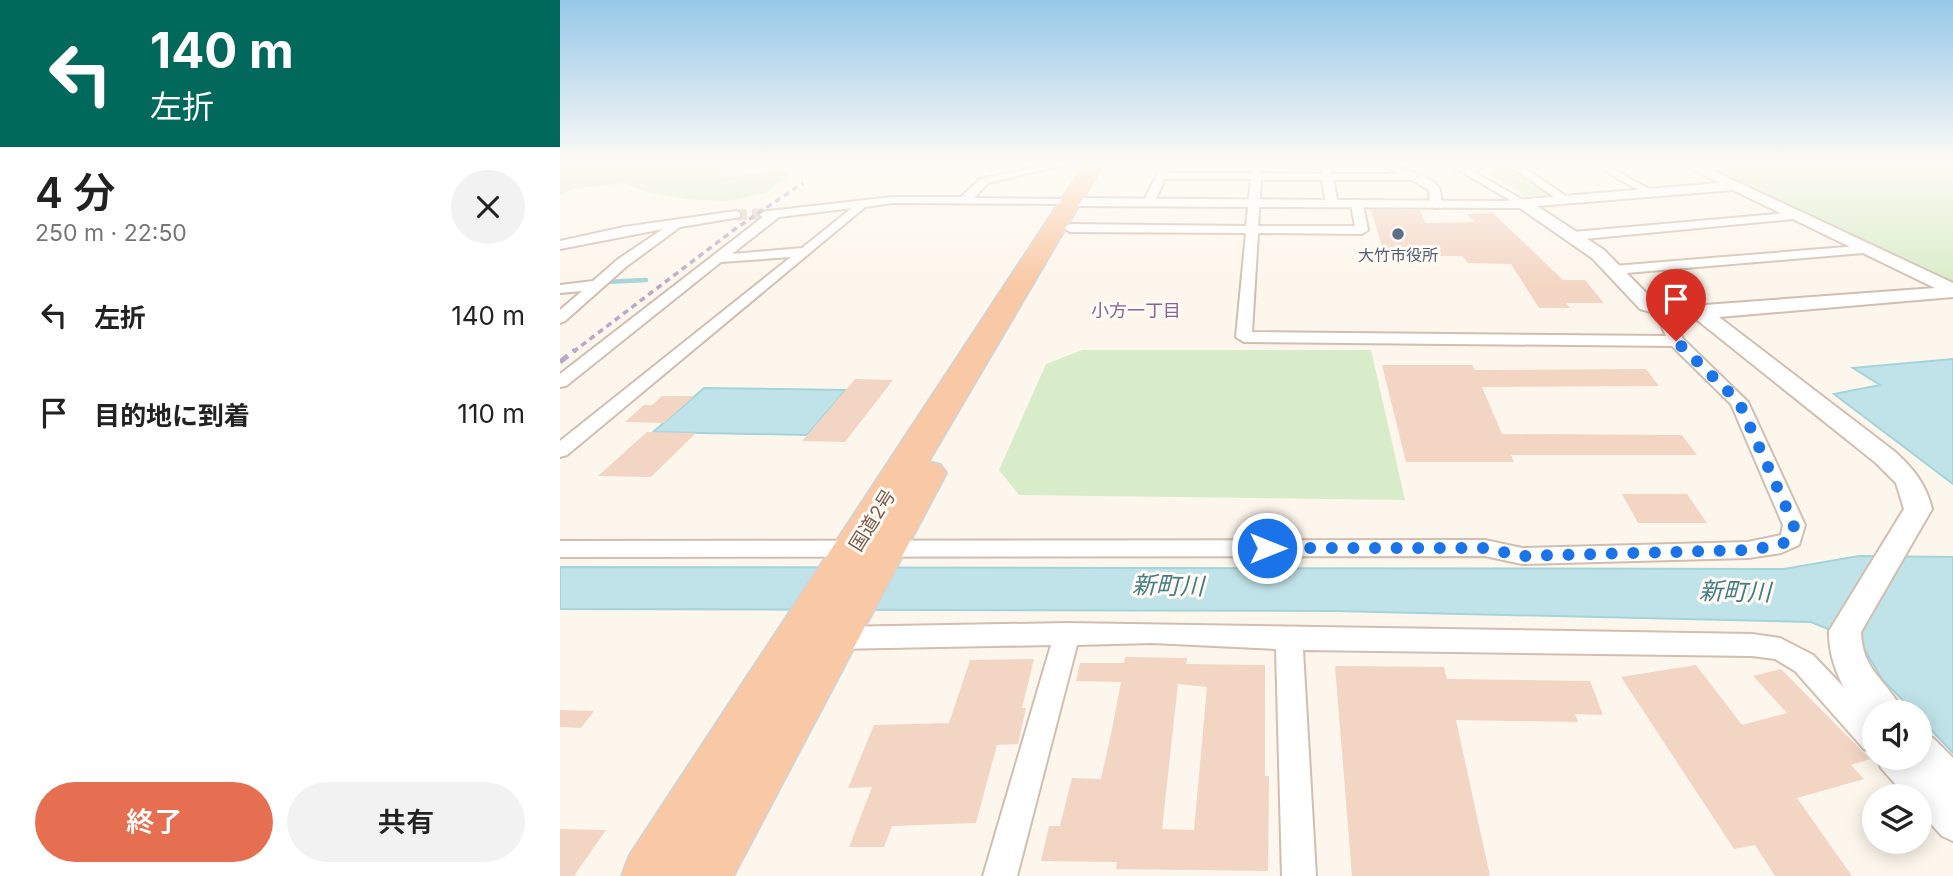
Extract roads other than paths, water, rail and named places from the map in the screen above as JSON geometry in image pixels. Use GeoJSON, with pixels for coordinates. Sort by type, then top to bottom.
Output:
{"type":"FeatureCollection","features":[{"type":"Feature","properties":{"kind":"highway","name":"国道2号"},"geometry":{"type":"LineString","coordinates":[[1075,211],[1077,205]]}},
{"type":"Feature","properties":{"kind":"highway","name":"国道2号"},"geometry":{"type":"LineString","coordinates":[[701,876],[866,553],[1079,205]]}},
{"type":"Feature","properties":{"kind":"highway","name":"国道2号"},"geometry":{"type":"LineString","coordinates":[[651,876],[828,628]]}},
{"type":"Feature","properties":{"kind":"street"},"geometry":{"type":"LineString","coordinates":[[560,382],[769,214],[851,205]]}},
{"type":"Feature","properties":{"kind":"street"},"geometry":{"type":"LineString","coordinates":[[560,451],[860,208],[859,205]]}},
{"type":"Feature","properties":{"kind":"street"},"geometry":{"type":"LineString","coordinates":[[1014,205],[1250,229],[1362,230],[1357,205]]}},
{"type":"Feature","properties":{"kind":"street"},"geometry":{"type":"LineString","coordinates":[[1075,211],[1132,205]]}},
{"type":"Feature","properties":{"kind":"street"},"geometry":{"type":"LineString","coordinates":[[1253,205],[1244,337],[1676,341]]}},
{"type":"Feature","properties":{"kind":"street"},"geometry":{"type":"LineString","coordinates":[[1354,205],[1447,205]]}},
{"type":"Feature","properties":{"kind":"street"},"geometry":{"type":"LineString","coordinates":[[1525,205],[1598,254],[1647,305],[1662,311],[1702,313],[1953,291]]}},
{"type":"Feature","properties":{"kind":"street"},"geometry":{"type":"LineString","coordinates":[[1775,205],[1953,291]]}},
{"type":"Feature","properties":{"kind":"street"},"geometry":{"type":"LineString","coordinates":[[560,246],[624,232],[736,215]]}},
{"type":"Feature","properties":{"kind":"street"},"geometry":{"type":"LineString","coordinates":[[1573,236],[1799,216]]}},
{"type":"Feature","properties":{"kind":"street"},"geometry":{"type":"LineString","coordinates":[[560,318],[622,263],[678,224]]}},
{"type":"Feature","properties":{"kind":"street"},"geometry":{"type":"LineString","coordinates":[[1614,270],[1870,249]]}},
{"type":"Feature","properties":{"kind":"street"},"geometry":{"type":"LineString","coordinates":[[713,260],[806,251]]}},
{"type":"Feature","properties":{"kind":"street"},"geometry":{"type":"LineString","coordinates":[[560,289],[597,285]]}},
{"type":"Feature","properties":{"kind":"street"},"geometry":{"type":"LineString","coordinates":[[560,549],[866,553],[1485,548],[1522,556],[1748,550],[1780,545],[1791,539],[1794,525],[1739,402],[1676,341],[1662,311]]}},
{"type":"Feature","properties":{"kind":"street"},"geometry":{"type":"LineString","coordinates":[[1702,313],[1885,457],[1914,487],[1918,509],[1846,631],[1843,648],[1857,678],[1875,700]]}},
{"type":"Feature","properties":{"kind":"street"},"geometry":{"type":"LineString","coordinates":[[828,628],[1152,633],[1289,639],[1752,645],[1780,649],[1804,663],[1862,726]]}},
{"type":"Feature","properties":{"kind":"street"},"geometry":{"type":"LineString","coordinates":[[1000,876],[1067,633]]}},
{"type":"Feature","properties":{"kind":"street"},"geometry":{"type":"LineString","coordinates":[[1289,639],[1299,876]]}},
{"type":"Feature","properties":{"kind":"street"},"geometry":{"type":"LineString","coordinates":[[1932,763],[1953,786]]}},
{"type":"Feature","properties":{"kind":"street"},"geometry":{"type":"LineString","coordinates":[[1903,770],[1953,825]]}},
{"type":"Feature","properties":{"kind":"water"},"geometry":{"type":"Polygon","coordinates":[[[1953,359],[1953,484],[1834,394],[1880,385],[1853,368],[1953,359]]]}},
{"type":"Feature","properties":{"kind":"water"},"geometry":{"type":"Polygon","coordinates":[[[704,388],[846,390],[807,435],[653,432],[704,388]]]}},
{"type":"Feature","properties":{"kind":"water","name":"新町川"},"geometry":{"type":"Polygon","coordinates":[[[1859,556],[1953,557],[1953,753],[1932,731],[1932,700],[1902,700],[1882,679],[1860,642],[1811,622],[1335,611],[560,609],[560,567],[1784,569],[1859,556]]]}},
{"type":"Feature","properties":{"kind":"waterway"},"geometry":{"type":"LineString","coordinates":[[604,282],[646,280]]}},
{"type":"Feature","properties":{"kind":"tunnel"},"geometry":{"type":"LineString","coordinates":[[736,215],[764,214]]}},
{"type":"Feature","properties":{"kind":"railway"},"geometry":{"type":"LineString","coordinates":[[573,352],[771,205]]}},
{"type":"Feature","properties":{"kind":"railway"},"geometry":{"type":"LineString","coordinates":[[560,362],[575,350]]}},
{"type":"Feature","properties":{"kind":"place","name":"大竹市役所"},"geometry":{"type":"Point","coordinates":[1398,234]}},
{"type":"Feature","properties":{"kind":"district","name":"小方一丁目"},"geometry":{"type":"Point","coordinates":[1136,311]}}]}
